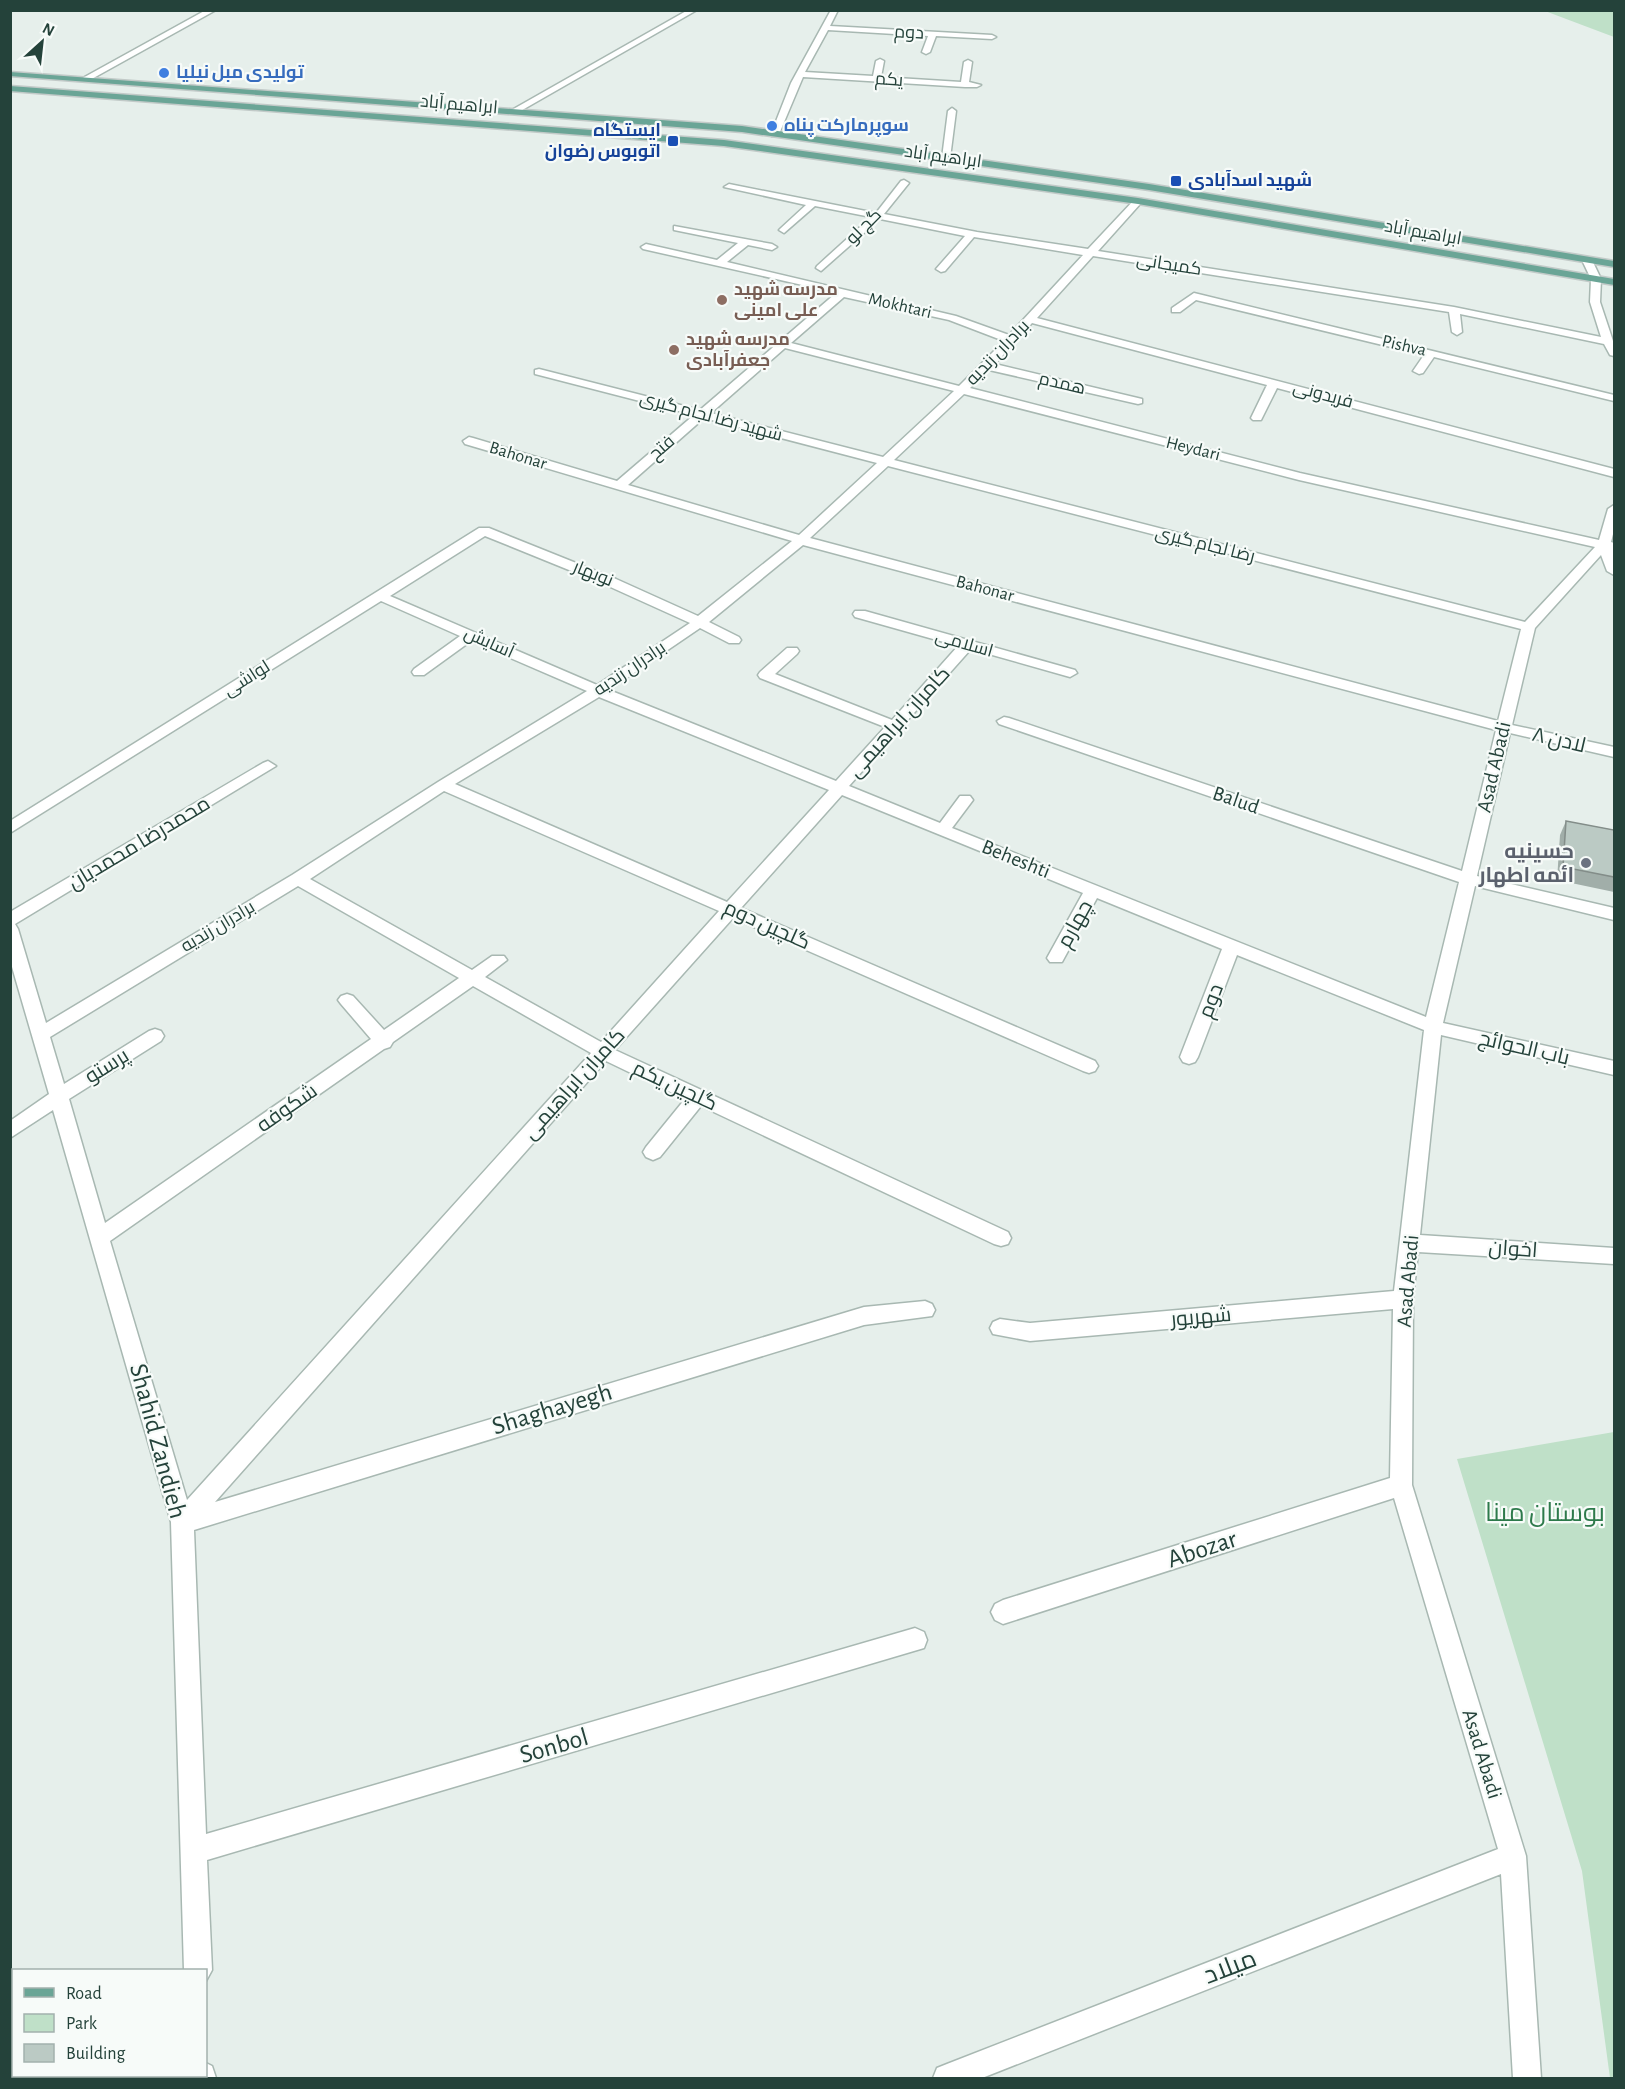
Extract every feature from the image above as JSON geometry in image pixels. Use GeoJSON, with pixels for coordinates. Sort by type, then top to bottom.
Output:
{"type":"FeatureCollection","features":[{"type":"Feature","properties":{"kind":"main road","name":"ابراهیم آباد"},"geometry":{"type":"LineString","coordinates":[[10,74],[514,111],[775,134],[1149,187],[1614,264]]}},
{"type":"Feature","properties":{"kind":"main road","name":"ابراهیم آباد"},"geometry":{"type":"LineString","coordinates":[[10,88],[724,143],[1138,201],[1614,282]]}},
{"type":"Feature","properties":{"kind":"street"},"geometry":{"type":"LineString","coordinates":[[85,79],[213,10]]}},
{"type":"Feature","properties":{"kind":"street"},"geometry":{"type":"LineString","coordinates":[[514,111],[694,10]]}},
{"type":"Feature","properties":{"kind":"street"},"geometry":{"type":"LineString","coordinates":[[775,134],[800,74],[836,10]]}},
{"type":"Feature","properties":{"kind":"street","name":"دوم"},"geometry":{"type":"LineString","coordinates":[[826,28],[992,37]]}},
{"type":"Feature","properties":{"kind":"street"},"geometry":{"type":"LineString","coordinates":[[926,52],[933,34]]}},
{"type":"Feature","properties":{"kind":"street"},"geometry":{"type":"LineString","coordinates":[[972,45],[974,36]]}},
{"type":"Feature","properties":{"kind":"street","name":"دوم"},"geometry":{"type":"LineString","coordinates":[[876,79],[880,62]]}},
{"type":"Feature","properties":{"kind":"street"},"geometry":{"type":"LineString","coordinates":[[964,85],[968,62]]}},
{"type":"Feature","properties":{"kind":"street"},"geometry":{"type":"LineString","coordinates":[[942,83],[945,71]]}},
{"type":"Feature","properties":{"kind":"street","name":"یکم"},"geometry":{"type":"LineString","coordinates":[[800,74],[977,85]]}},
{"type":"Feature","properties":{"kind":"street"},"geometry":{"type":"LineString","coordinates":[[946,158],[952,111]]}},
{"type":"Feature","properties":{"kind":"street","name":"گچ لو"},"geometry":{"type":"LineString","coordinates":[[821,268],[877,217],[903,183]]}},
{"type":"Feature","properties":{"kind":"street","name":"کمیجانی"},"geometry":{"type":"LineString","coordinates":[[729,187],[972,234],[1454,310],[1608,342]]}},
{"type":"Feature","properties":{"kind":"street","name":"برادران زندیه"},"geometry":{"type":"LineString","coordinates":[[41,1034],[298,879],[443,785],[598,691],[700,622],[801,540],[987,366],[1138,201]]}},
{"type":"Feature","properties":{"kind":"street"},"geometry":{"type":"LineString","coordinates":[[784,230],[812,204]]}},
{"type":"Feature","properties":{"kind":"street"},"geometry":{"type":"LineString","coordinates":[[677,228],[772,247]]}},
{"type":"Feature","properties":{"kind":"street"},"geometry":{"type":"LineString","coordinates":[[941,269],[972,234]]}},
{"type":"Feature","properties":{"kind":"street"},"geometry":{"type":"LineString","coordinates":[[719,263],[746,242]]}},
{"type":"Feature","properties":{"kind":"street","name":"Mokhtari"},"geometry":{"type":"LineString","coordinates":[[646,247],[952,318],[1012,340]]}},
{"type":"Feature","properties":{"kind":"street"},"geometry":{"type":"LineString","coordinates":[[1587,260],[1596,279],[1595,302],[1614,353]]}},
{"type":"Feature","properties":{"kind":"street","name":"فتح"},"geometry":{"type":"LineString","coordinates":[[619,486],[842,293]]}},
{"type":"Feature","properties":{"kind":"street","name":"Pishva"},"geometry":{"type":"LineString","coordinates":[[1176,310],[1194,296],[1614,398]]}},
{"type":"Feature","properties":{"kind":"street"},"geometry":{"type":"LineString","coordinates":[[1454,310],[1457,332]]}},
{"type":"Feature","properties":{"kind":"street","name":"فریدونی"},"geometry":{"type":"LineString","coordinates":[[1030,319],[1614,473]]}},
{"type":"Feature","properties":{"kind":"street","name":"Heydari"},"geometry":{"type":"LineString","coordinates":[[783,344],[1299,476],[1610,546]]}},
{"type":"Feature","properties":{"kind":"street"},"geometry":{"type":"LineString","coordinates":[[1419,371],[1431,352]]}},
{"type":"Feature","properties":{"kind":"street","name":"همدم"},"geometry":{"type":"LineString","coordinates":[[987,366],[1137,401]]}},
{"type":"Feature","properties":{"kind":"street","name":"شهید رضا لجام گیری"},"geometry":{"type":"LineString","coordinates":[[539,372],[883,462]]}},
{"type":"Feature","properties":{"kind":"street"},"geometry":{"type":"LineString","coordinates":[[1257,418],[1274,382]]}},
{"type":"Feature","properties":{"kind":"street","name":"Bahonar"},"geometry":{"type":"LineString","coordinates":[[469,441],[801,540],[1503,727]]}},
{"type":"Feature","properties":{"kind":"street","name":"رضا لجام گیری"},"geometry":{"type":"LineString","coordinates":[[883,462],[1528,627]]}},
{"type":"Feature","properties":{"kind":"street","name":"Asad Abadi"},"geometry":{"type":"LineString","coordinates":[[1527,2079],[1513,1856],[1401,1485],[1403,1299],[1411,1243],[1433,1027],[1528,627],[1610,546],[1614,509]]}},
{"type":"Feature","properties":{"kind":"street","name":"لواشی"},"geometry":{"type":"LineString","coordinates":[[10,828],[484,531]]}},
{"type":"Feature","properties":{"kind":"street","name":"نوبهار"},"geometry":{"type":"LineString","coordinates":[[484,531],[610,580],[700,622]]}},
{"type":"Feature","properties":{"kind":"street"},"geometry":{"type":"LineString","coordinates":[[1610,546],[1614,571]]}},
{"type":"Feature","properties":{"kind":"street","name":"آسایش"},"geometry":{"type":"LineString","coordinates":[[380,596],[598,691]]}},
{"type":"Feature","properties":{"kind":"street","name":"اسلامی"},"geometry":{"type":"LineString","coordinates":[[860,614],[1070,673]]}},
{"type":"Feature","properties":{"kind":"street"},"geometry":{"type":"LineString","coordinates":[[700,622],[734,640]]}},
{"type":"Feature","properties":{"kind":"street"},"geometry":{"type":"LineString","coordinates":[[419,672],[470,635]]}},
{"type":"Feature","properties":{"kind":"street","name":"کامران ابراهیمی"},"geometry":{"type":"LineString","coordinates":[[182,1522],[967,645]]}},
{"type":"Feature","properties":{"kind":"street"},"geometry":{"type":"LineString","coordinates":[[792,651],[765,675],[895,726]]}},
{"type":"Feature","properties":{"kind":"street","name":"Beheshti"},"geometry":{"type":"LineString","coordinates":[[598,691],[1433,1027]]}},
{"type":"Feature","properties":{"kind":"street","name":"Balud"},"geometry":{"type":"LineString","coordinates":[[1004,721],[1468,879],[1614,914]]}},
{"type":"Feature","properties":{"kind":"street","name":"لادن ۸"},"geometry":{"type":"LineString","coordinates":[[1503,727],[1614,752]]}},
{"type":"Feature","properties":{"kind":"street","name":"محمدرضا محمدیان"},"geometry":{"type":"LineString","coordinates":[[10,920],[267,766]]}},
{"type":"Feature","properties":{"kind":"street","name":"گلچین دوم"},"geometry":{"type":"LineString","coordinates":[[443,785],[1089,1066]]}},
{"type":"Feature","properties":{"kind":"street"},"geometry":{"type":"LineString","coordinates":[[943,829],[965,800]]}},
{"type":"Feature","properties":{"kind":"street","name":"گلچین یکم"},"geometry":{"type":"LineString","coordinates":[[298,879],[603,1052],[1001,1238]]}},
{"type":"Feature","properties":{"kind":"street","name":"چهارم"},"geometry":{"type":"LineString","coordinates":[[1056,958],[1093,890]]}},
{"type":"Feature","properties":{"kind":"street","name":"Shahid Zandieh"},"geometry":{"type":"LineString","coordinates":[[10,929],[182,1522],[198,1969]]}},
{"type":"Feature","properties":{"kind":"street","name":"دوم"},"geometry":{"type":"LineString","coordinates":[[1189,1057],[1232,946]]}},
{"type":"Feature","properties":{"kind":"street","name":"شکوفه"},"geometry":{"type":"LineString","coordinates":[[100,1237],[384,1042],[498,960]]}},
{"type":"Feature","properties":{"kind":"street"},"geometry":{"type":"LineString","coordinates":[[347,1000],[384,1042]]}},
{"type":"Feature","properties":{"kind":"street","name":"باب الحوائج"},"geometry":{"type":"LineString","coordinates":[[1433,1027],[1614,1068]]}},
{"type":"Feature","properties":{"kind":"street","name":"پرستو"},"geometry":{"type":"LineString","coordinates":[[10,1131],[59,1096],[155,1036]]}},
{"type":"Feature","properties":{"kind":"street"},"geometry":{"type":"LineString","coordinates":[[653,1152],[698,1096]]}},
{"type":"Feature","properties":{"kind":"street","name":"اخوان"},"geometry":{"type":"LineString","coordinates":[[1411,1243],[1614,1256]]}},
{"type":"Feature","properties":{"kind":"street","name":"شهریور"},"geometry":{"type":"LineString","coordinates":[[999,1329],[1030,1332],[1403,1299]]}},
{"type":"Feature","properties":{"kind":"street","name":"Shaghayegh"},"geometry":{"type":"LineString","coordinates":[[182,1522],[864,1316],[925,1310]]}},
{"type":"Feature","properties":{"kind":"street","name":"Abozar"},"geometry":{"type":"LineString","coordinates":[[1003,1612],[1401,1485]]}},
{"type":"Feature","properties":{"kind":"street","name":"Sonbol"},"geometry":{"type":"LineString","coordinates":[[194,1851],[915,1640]]}},
{"type":"Feature","properties":{"kind":"street","name":"میلاد"},"geometry":{"type":"LineString","coordinates":[[947,2079],[1513,1856]]}},
{"type":"Feature","properties":{"kind":"green space"},"geometry":{"type":"Polygon","coordinates":[[[1545,11],[1614,11],[1614,37],[1545,11]]]}},
{"type":"Feature","properties":{"kind":"green space","name":"بوستان مینا"},"geometry":{"type":"Polygon","coordinates":[[[1614,1432],[1614,2078],[1610,2078],[1582,1871],[1457,1459],[1614,1432]]]}},
{"type":"Feature","properties":{"kind":"building","name":"حسینیه ائمه اطهار"},"geometry":{"type":"Polygon","coordinates":[[[1566,821],[1614,830],[1614,877],[1563,867],[1566,821]]]}},
{"type":"Feature","properties":{"kind":"place","name":"تولیدی مبل نیلیا"},"geometry":{"type":"Point","coordinates":[164,73]}},
{"type":"Feature","properties":{"kind":"place","name":"سوپرمارکت پناه"},"geometry":{"type":"Point","coordinates":[772,126]}},
{"type":"Feature","properties":{"kind":"place","name":"ایستگاه اتوبوس رضوان"},"geometry":{"type":"Point","coordinates":[673,141]}},
{"type":"Feature","properties":{"kind":"place","name":"شهید اسدآبادی"},"geometry":{"type":"Point","coordinates":[1176,181]}},
{"type":"Feature","properties":{"kind":"place","name":"مدرسه شهید علی امینی"},"geometry":{"type":"Point","coordinates":[722,300]}},
{"type":"Feature","properties":{"kind":"place","name":"مدرسه شهید جعفرآبادی"},"geometry":{"type":"Point","coordinates":[674,350]}},
{"type":"Feature","properties":{"kind":"place","name":"حسینیه ائمه اطهار"},"geometry":{"type":"Point","coordinates":[1586,863]}}]}
